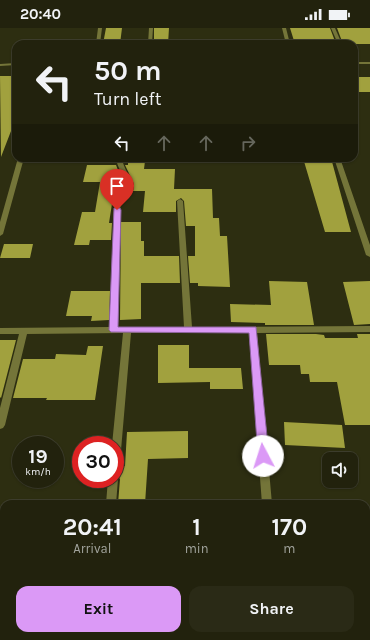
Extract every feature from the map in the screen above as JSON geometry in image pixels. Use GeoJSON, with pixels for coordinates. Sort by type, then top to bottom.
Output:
{"type":"FeatureCollection","features":[{"type":"Feature","properties":{"kind":"street"},"geometry":{"type":"LineString","coordinates":[[98,40],[100,28]]}},
{"type":"Feature","properties":{"kind":"street"},"geometry":{"type":"LineString","coordinates":[[150,40],[151,28]]}},
{"type":"Feature","properties":{"kind":"street"},"geometry":{"type":"LineString","coordinates":[[284,28],[287,40]]}},
{"type":"Feature","properties":{"kind":"street"},"geometry":{"type":"LineString","coordinates":[[333,28],[338,40]]}},
{"type":"Feature","properties":{"kind":"street"},"geometry":{"type":"LineString","coordinates":[[358,63],[370,63]]}},
{"type":"Feature","properties":{"kind":"street"},"geometry":{"type":"LineString","coordinates":[[0,64],[12,64]]}},
{"type":"Feature","properties":{"kind":"street"},"geometry":{"type":"LineString","coordinates":[[0,234],[20,162]]}},
{"type":"Feature","properties":{"kind":"street"},"geometry":{"type":"LineString","coordinates":[[114,330],[117,210],[118,204],[130,188],[128,176],[122,170],[119,162]]}},
{"type":"Feature","properties":{"kind":"street"},"geometry":{"type":"LineString","coordinates":[[338,162],[370,255]]}},
{"type":"Feature","properties":{"kind":"street"},"geometry":{"type":"LineString","coordinates":[[180,201],[188,329]]}},
{"type":"Feature","properties":{"kind":"street"},"geometry":{"type":"LineString","coordinates":[[253,329],[267,500]]}},
{"type":"Feature","properties":{"kind":"street"},"geometry":{"type":"LineString","coordinates":[[0,331],[370,329]]}},
{"type":"Feature","properties":{"kind":"street"},"geometry":{"type":"LineString","coordinates":[[117,436],[127,330]]}},
{"type":"Feature","properties":{"kind":"street"},"geometry":{"type":"LineString","coordinates":[[0,425],[24,331]]}},
{"type":"Feature","properties":{"kind":"street"},"geometry":{"type":"LineString","coordinates":[[111,500],[112,488]]}},
{"type":"Feature","properties":{"kind":"building"},"geometry":{"type":"Polygon","coordinates":[[[106,28],[122,28],[120,40],[104,40],[106,28]]]}},
{"type":"Feature","properties":{"kind":"building"},"geometry":{"type":"Polygon","coordinates":[[[154,28],[169,28],[168,40],[154,40],[154,28]]]}},
{"type":"Feature","properties":{"kind":"building"},"geometry":{"type":"Polygon","coordinates":[[[290,28],[330,28],[334,40],[294,40],[290,28]]]}},
{"type":"Feature","properties":{"kind":"building"},"geometry":{"type":"Polygon","coordinates":[[[337,28],[370,28],[370,44],[358,44],[358,40],[342,40],[337,28]]]}},
{"type":"Feature","properties":{"kind":"building"},"geometry":{"type":"Polygon","coordinates":[[[0,76],[12,76],[12,128],[1,157],[0,76]]]}},
{"type":"Feature","properties":{"kind":"building"},"geometry":{"type":"Polygon","coordinates":[[[358,77],[370,77],[370,92],[358,92],[358,77]]]}},
{"type":"Feature","properties":{"kind":"building"},"geometry":{"type":"Polygon","coordinates":[[[128,162],[145,162],[144,169],[175,169],[174,189],[212,189],[213,218],[219,218],[220,236],[227,236],[230,287],[198,286],[198,283],[190,283],[188,256],[195,256],[195,226],[186,226],[184,201],[181,198],[176,201],[176,212],[143,212],[145,191],[133,191],[134,184],[125,165],[128,165],[128,162]]]}},
{"type":"Feature","properties":{"kind":"building"},"geometry":{"type":"Polygon","coordinates":[[[304,162],[332,162],[351,232],[325,232],[304,162]]]}},
{"type":"Feature","properties":{"kind":"building"},"geometry":{"type":"Polygon","coordinates":[[[87,165],[116,165],[125,188],[123,191],[114,191],[109,223],[112,223],[111,240],[90,240],[89,245],[74,245],[82,212],[95,212],[100,182],[83,182],[87,165]]]}},
{"type":"Feature","properties":{"kind":"building"},"geometry":{"type":"Polygon","coordinates":[[[121,222],[141,222],[141,241],[144,241],[144,256],[179,256],[180,283],[141,283],[141,319],[120,320],[121,222]]]}},
{"type":"Feature","properties":{"kind":"building"},"geometry":{"type":"Polygon","coordinates":[[[4,244],[33,244],[30,258],[0,258],[4,244]]]}},
{"type":"Feature","properties":{"kind":"building"},"geometry":{"type":"Polygon","coordinates":[[[269,281],[307,282],[314,325],[265,325],[265,323],[231,322],[230,304],[271,305],[269,281]]]}},
{"type":"Feature","properties":{"kind":"building"},"geometry":{"type":"Polygon","coordinates":[[[370,281],[370,324],[354,325],[343,282],[370,281]]]}},
{"type":"Feature","properties":{"kind":"building"},"geometry":{"type":"Polygon","coordinates":[[[71,291],[110,291],[109,320],[91,321],[92,316],[66,316],[71,291]]]}},
{"type":"Feature","properties":{"kind":"building"},"geometry":{"type":"Polygon","coordinates":[[[266,334],[316,334],[324,335],[325,338],[358,338],[357,334],[370,334],[370,425],[345,425],[337,382],[310,382],[309,374],[301,374],[300,365],[269,365],[266,334]]]}},
{"type":"Feature","properties":{"kind":"building"},"geometry":{"type":"Polygon","coordinates":[[[0,340],[16,340],[1,398],[0,397],[0,340]]]}},
{"type":"Feature","properties":{"kind":"building"},"geometry":{"type":"Polygon","coordinates":[[[158,345],[189,345],[189,368],[241,368],[243,389],[210,389],[210,382],[158,383],[158,345]]]}},
{"type":"Feature","properties":{"kind":"building"},"geometry":{"type":"Polygon","coordinates":[[[88,346],[103,346],[95,400],[13,398],[23,359],[55,359],[56,354],[86,355],[88,346]]]}},
{"type":"Feature","properties":{"kind":"building"},"geometry":{"type":"Polygon","coordinates":[[[284,422],[342,425],[345,448],[285,445],[284,422]]]}},
{"type":"Feature","properties":{"kind":"building"},"geometry":{"type":"Polygon","coordinates":[[[188,431],[188,458],[148,459],[145,500],[118,500],[119,488],[124,488],[127,432],[188,431]]]}},
{"type":"Feature","properties":{"kind":"route"},"geometry":{"type":"LineString","coordinates":[[117,210],[114,330],[253,329],[263,456]]}}]}
